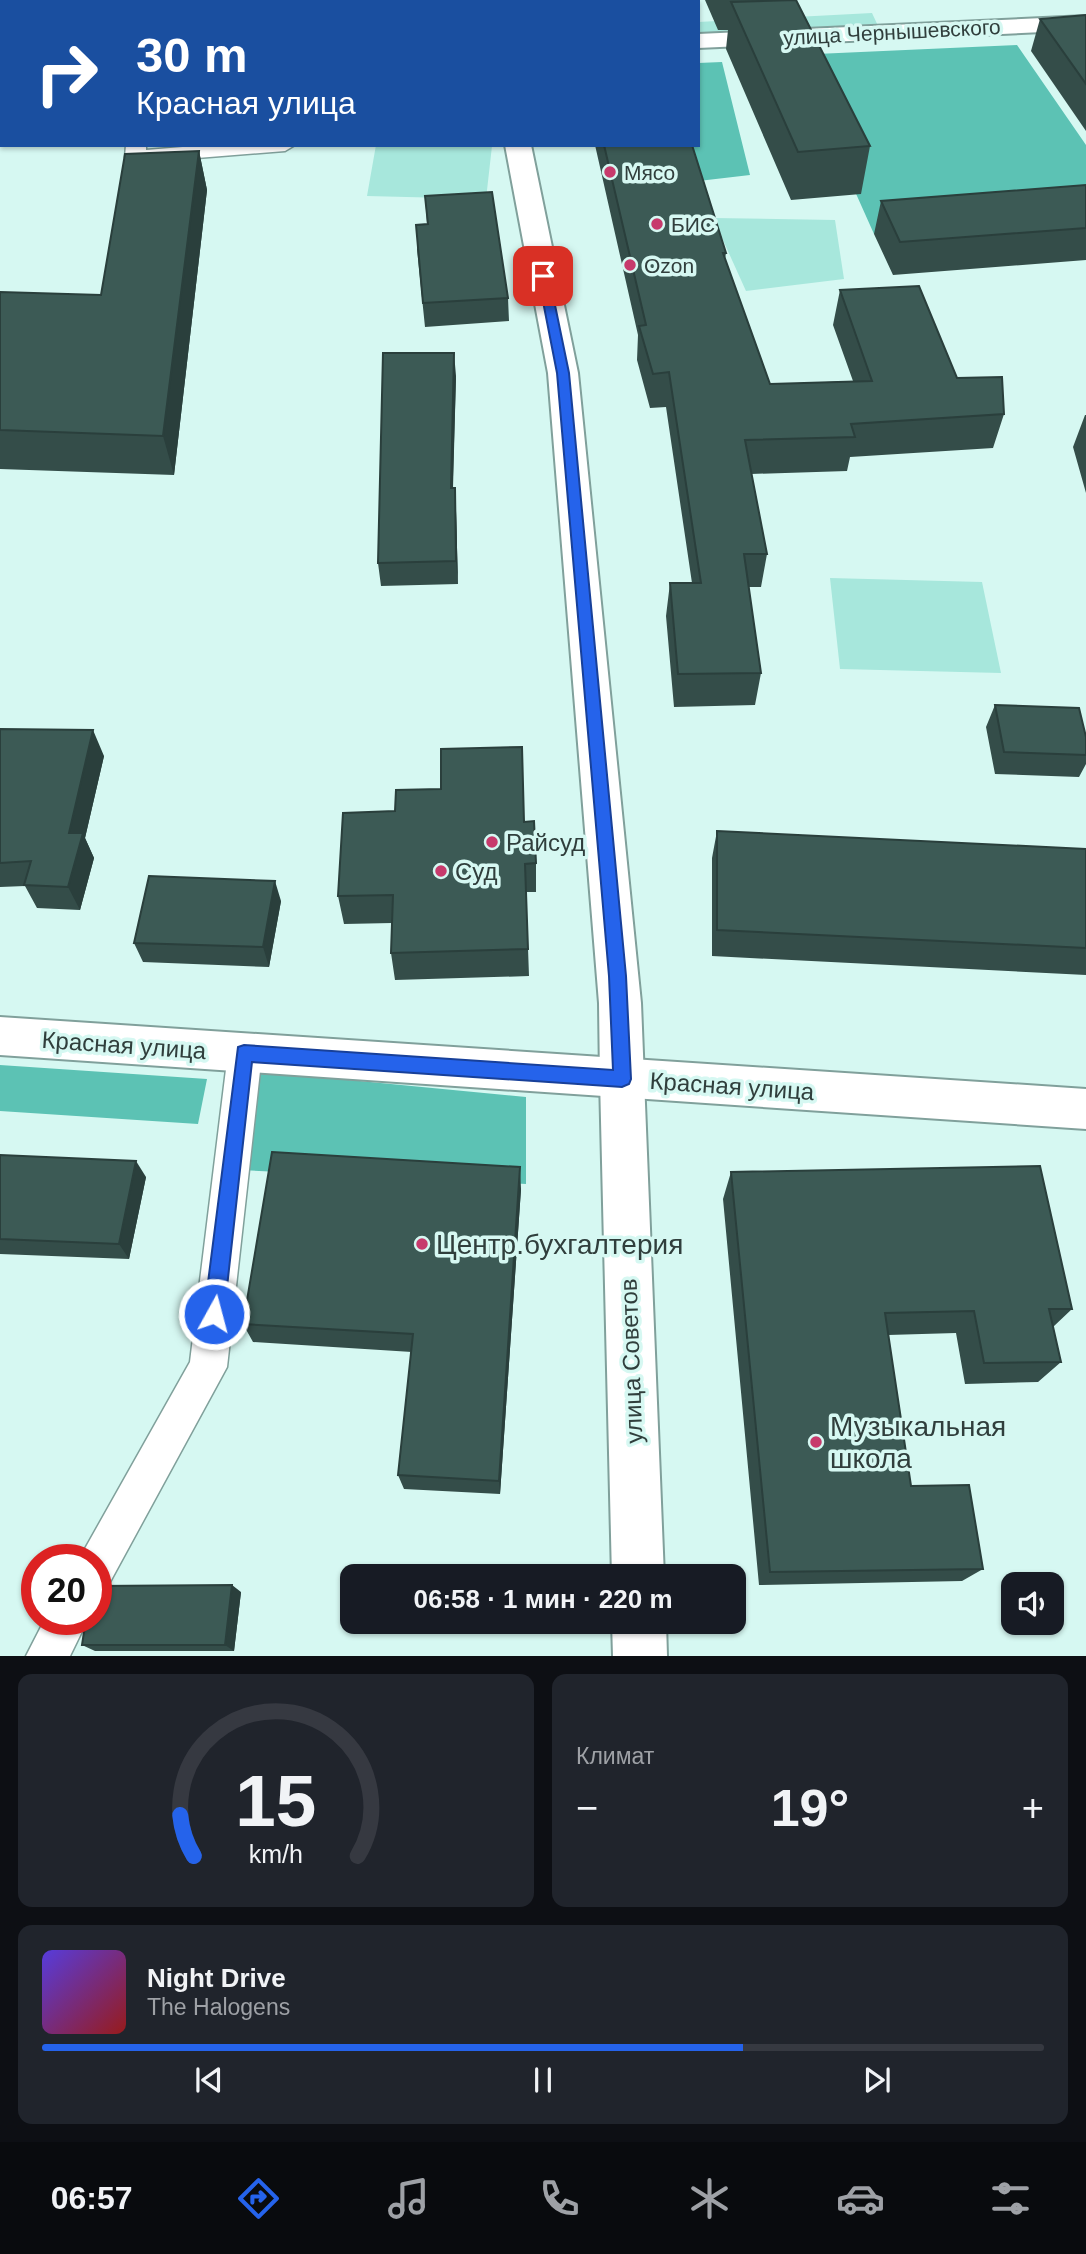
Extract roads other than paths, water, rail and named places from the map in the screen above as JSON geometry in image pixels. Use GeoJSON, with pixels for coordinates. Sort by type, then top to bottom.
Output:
{"type":"FeatureCollection","features":[{"type":"Feature","properties":{"kind":"street","name":"улица Чернышевского"},"geometry":{"type":"LineString","coordinates":[[700,41],[1086,23]]}},
{"type":"Feature","properties":{"kind":"street","name":"улица Советов"},"geometry":{"type":"LineString","coordinates":[[518,147],[563,373],[619,990],[638,1564]]}},
{"type":"Feature","properties":{"kind":"street","name":"Красная улица"},"geometry":{"type":"LineString","coordinates":[[0,1037],[1086,1109]]}},
{"type":"Feature","properties":{"kind":"street"},"geometry":{"type":"LineString","coordinates":[[639,1634],[640,1656]]}},
{"type":"Feature","properties":{"kind":"lane"},"geometry":{"type":"LineString","coordinates":[[136,147],[135,157],[260,147]]}},
{"type":"Feature","properties":{"kind":"lane"},"geometry":{"type":"LineString","coordinates":[[109,1544],[208,1367],[244,1053]]}},
{"type":"Feature","properties":{"kind":"lane"},"geometry":{"type":"LineString","coordinates":[[47,1656],[59,1635]]}},
{"type":"Feature","properties":{"kind":"place","name":"Мясо"},"geometry":{"type":"Point","coordinates":[610,172]}},
{"type":"Feature","properties":{"kind":"place","name":"БИС"},"geometry":{"type":"Point","coordinates":[657,224]}},
{"type":"Feature","properties":{"kind":"place","name":"Ozon"},"geometry":{"type":"Point","coordinates":[630,265]}},
{"type":"Feature","properties":{"kind":"place","name":"Райсуд"},"geometry":{"type":"Point","coordinates":[492,842]}},
{"type":"Feature","properties":{"kind":"place","name":"Суд"},"geometry":{"type":"Point","coordinates":[441,871]}},
{"type":"Feature","properties":{"kind":"place","name":"Центр.бухгалтерия"},"geometry":{"type":"Point","coordinates":[422,1244]}},
{"type":"Feature","properties":{"kind":"place","name":"Музыкальная школа"},"geometry":{"type":"Point","coordinates":[816,1442]}}]}
